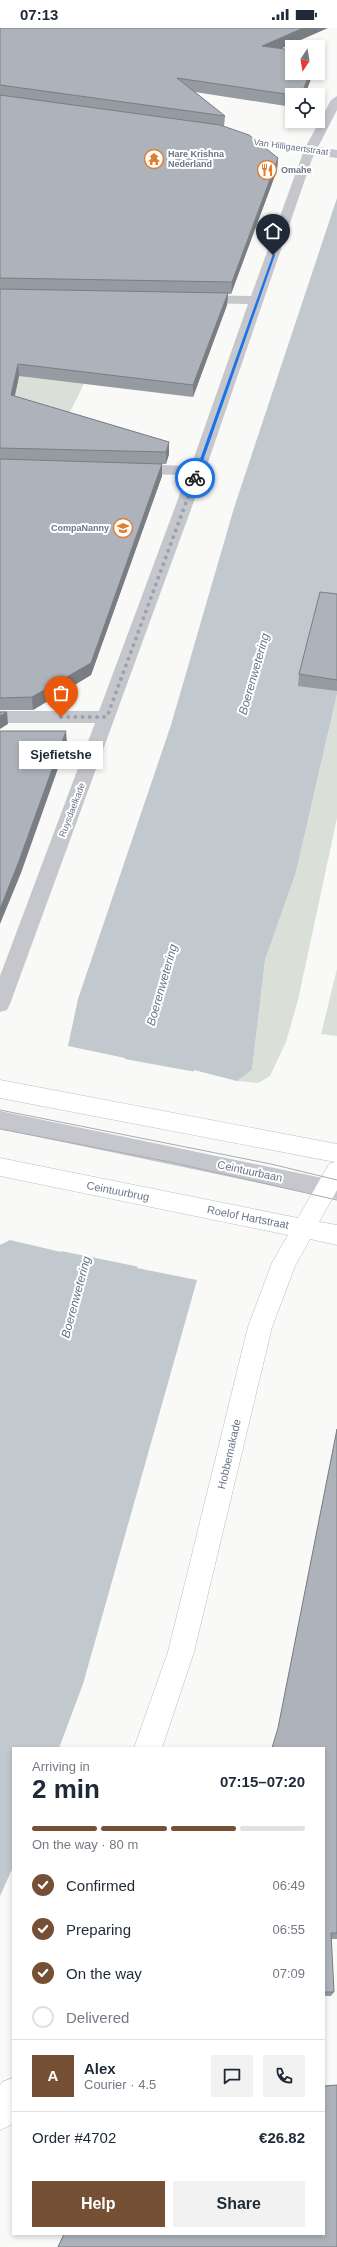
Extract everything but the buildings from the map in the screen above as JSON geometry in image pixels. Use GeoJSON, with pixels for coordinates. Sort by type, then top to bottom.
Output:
{"type":"FeatureCollection","features":[{"type":"Feature","properties":{"kind":"street","name":"Ruysdaelkade"},"geometry":{"type":"LineString","coordinates":[[0,1004],[197,472],[313,144],[337,100]]}},
{"type":"Feature","properties":{"kind":"street","name":"Van Hilligaertstraat"},"geometry":{"type":"LineString","coordinates":[[285,134],[245,130],[218,132],[246,141],[313,144],[330,139]]}},
{"type":"Feature","properties":{"kind":"street","name":"Van Hilligaertstraat"},"geometry":{"type":"LineString","coordinates":[[301,136],[313,144],[337,154]]}},
{"type":"Feature","properties":{"kind":"street"},"geometry":{"type":"LineString","coordinates":[[180,298],[258,300]]}},
{"type":"Feature","properties":{"kind":"street"},"geometry":{"type":"LineString","coordinates":[[117,468],[197,472]]}},
{"type":"Feature","properties":{"kind":"street"},"geometry":{"type":"LineString","coordinates":[[0,717],[107,717]]}},
{"type":"Feature","properties":{"kind":"street"},"geometry":{"type":"LineString","coordinates":[[0,1089],[181,1122],[337,1153]]}},
{"type":"Feature","properties":{"kind":"street","name":"Ceintuurbaan"},"geometry":{"type":"LineString","coordinates":[[0,1120],[172,1154],[334,1182]]}},
{"type":"Feature","properties":{"kind":"street","name":"Ceintuurbrug"},"geometry":{"type":"LineString","coordinates":[[0,1167],[159,1200]]}},
{"type":"Feature","properties":{"kind":"street","name":"Hobbemakade"},"geometry":{"type":"LineString","coordinates":[[148,1747],[181,1652],[260,1327],[284,1263],[334,1182]]}},
{"type":"Feature","properties":{"kind":"street","name":"Roelof Hartstraat"},"geometry":{"type":"LineString","coordinates":[[159,1200],[337,1235]]}},
{"type":"Feature","properties":{"kind":"street"},"geometry":{"type":"LineString","coordinates":[[0,2114],[12,2095]]}},
{"type":"Feature","properties":{"kind":"shaded area"},"geometry":{"type":"Polygon","coordinates":[[[0,346],[102,348],[67,418],[0,415],[0,346]]]}},
{"type":"Feature","properties":{"kind":"shaded area"},"geometry":{"type":"Polygon","coordinates":[[[337,694],[337,818],[298,1000],[286,1042],[270,1076],[258,1083],[237,1081],[252,1070],[265,960],[296,872],[337,694]]]}},
{"type":"Feature","properties":{"kind":"shaded area"},"geometry":{"type":"Polygon","coordinates":[[[337,969],[337,1036],[321,1034],[337,969]]]}},
{"type":"Feature","properties":{"kind":"water","name":"Boerenwetering"},"geometry":{"type":"Polygon","coordinates":[[[337,198],[337,694],[296,872],[265,960],[252,1070],[237,1081],[194,1070],[137,1268],[197,1280],[83,1684],[59,1747],[12,1747],[12,1869],[0,1896],[0,1245],[10,1240],[61,1252],[125,1058],[68,1046],[78,999],[171,725],[234,508],[337,198]]]}},
{"type":"Feature","properties":{"kind":"pier"},"geometry":{"type":"Polygon","coordinates":[[[119,1058],[196,1072],[140,1267],[56,1250],[60,1250],[123,1060],[119,1058]]]}},
{"type":"Feature","properties":{"kind":"tram line"},"geometry":{"type":"LineString","coordinates":[[0,1110],[271,1164],[337,1180]]}},
{"type":"Feature","properties":{"kind":"tram line"},"geometry":{"type":"LineString","coordinates":[[0,1129],[170,1162],[337,1200]]}},
{"type":"Feature","properties":{"kind":"way so far"},"geometry":{"type":"LineString","coordinates":[[61,717],[107,717],[195,478]]}},
{"type":"Feature","properties":{"kind":"place","name":"Hare Krishna Nederland"},"geometry":{"type":"Point","coordinates":[154,159]}},
{"type":"Feature","properties":{"kind":"place","name":"Omahe"},"geometry":{"type":"Point","coordinates":[267,170]}},
{"type":"Feature","properties":{"kind":"place","name":"CompaNanny"},"geometry":{"type":"Point","coordinates":[123,528]}},
{"type":"Feature","properties":{"kind":"place","name":"Sjefietshe"},"geometry":{"type":"Point","coordinates":[61,717]}},
{"type":"Feature","properties":{"kind":"route"},"geometry":{"type":"LineString","coordinates":[[195,478],[273,255]]}}]}
